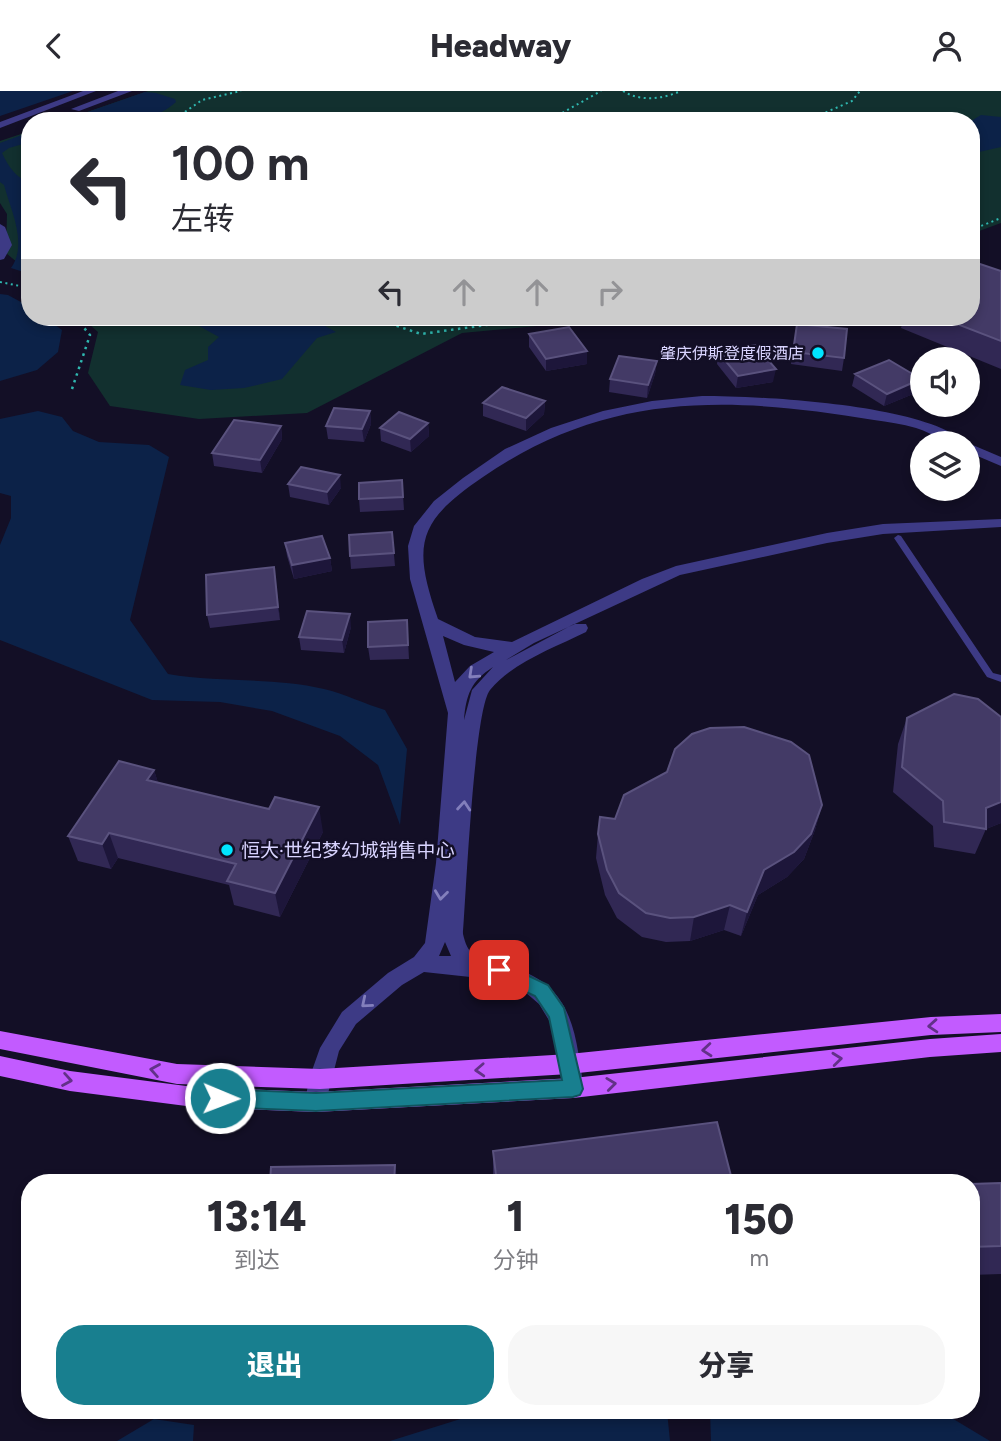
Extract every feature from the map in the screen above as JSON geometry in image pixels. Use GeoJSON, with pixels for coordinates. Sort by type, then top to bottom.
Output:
{"type":"FeatureCollection","features":[{"type":"Feature","properties":{"kind":"main road"},"geometry":{"type":"LineString","coordinates":[[0,1040],[177,1074],[320,1079],[569,1064],[931,1026],[1001,1023]]}},
{"type":"Feature","properties":{"kind":"main road"},"geometry":{"type":"LineString","coordinates":[[0,1066],[70,1081],[194,1097],[316,1102],[573,1089],[930,1048],[1001,1043]]}},
{"type":"Feature","properties":{"kind":"street"},"geometry":{"type":"LineString","coordinates":[[35,112],[91,91]]}},
{"type":"Feature","properties":{"kind":"street"},"geometry":{"type":"LineString","coordinates":[[69,111],[127,91]]}},
{"type":"Feature","properties":{"kind":"street"},"geometry":{"type":"LineString","coordinates":[[0,125],[21,117]]}},
{"type":"Feature","properties":{"kind":"street"},"geometry":{"type":"LineString","coordinates":[[0,137],[21,129]]}},
{"type":"Feature","properties":{"kind":"street"},"geometry":{"type":"LineString","coordinates":[[0,227],[6,245],[0,257]]}},
{"type":"Feature","properties":{"kind":"street"},"geometry":{"type":"LineString","coordinates":[[456,716],[419,589],[414,563],[418,531],[438,505],[495,459],[558,428],[651,404],[721,398],[811,404],[921,425],[934,431]]}},
{"type":"Feature","properties":{"kind":"street"},"geometry":{"type":"LineString","coordinates":[[980,452],[1001,462]]}},
{"type":"Feature","properties":{"kind":"street"},"geometry":{"type":"LineString","coordinates":[[316,1102],[330,1048],[349,1018],[395,979],[421,963],[435,946],[445,863],[456,716],[461,686],[476,670],[513,647],[647,582],[676,571],[827,538],[883,529],[1001,523]]}},
{"type":"Feature","properties":{"kind":"street"},"geometry":{"type":"LineString","coordinates":[[471,966],[458,951],[453,934],[471,727],[480,690],[501,669],[652,592],[683,580],[842,544],[898,538],[1001,533]]}},
{"type":"Feature","properties":{"kind":"street"},"geometry":{"type":"LineString","coordinates":[[430,622],[454,637],[502,648],[513,647]]}},
{"type":"Feature","properties":{"kind":"street"},"geometry":{"type":"LineString","coordinates":[[421,963],[499,970],[541,991],[558,1014],[573,1089]]}},
{"type":"Feature","properties":{"kind":"lane"},"geometry":{"type":"LineString","coordinates":[[898,538],[990,675],[1001,679]]}},
{"type":"Feature","properties":{"kind":"path"},"geometry":{"type":"LineString","coordinates":[[185,112],[202,100],[241,91]]}},
{"type":"Feature","properties":{"kind":"path"},"geometry":{"type":"LineString","coordinates":[[559,112],[568,105],[590,98],[601,91]]}},
{"type":"Feature","properties":{"kind":"path"},"geometry":{"type":"LineString","coordinates":[[623,91],[638,97],[670,96],[681,91]]}},
{"type":"Feature","properties":{"kind":"path"},"geometry":{"type":"LineString","coordinates":[[827,112],[852,101],[860,91]]}},
{"type":"Feature","properties":{"kind":"path"},"geometry":{"type":"LineString","coordinates":[[980,226],[1001,218]]}},
{"type":"Feature","properties":{"kind":"path"},"geometry":{"type":"LineString","coordinates":[[0,282],[21,286]]}},
{"type":"Feature","properties":{"kind":"path"},"geometry":{"type":"LineString","coordinates":[[72,389],[90,335],[82,326]]}},
{"type":"Feature","properties":{"kind":"path"},"geometry":{"type":"LineString","coordinates":[[397,326],[421,334],[479,326]]}},
{"type":"Feature","properties":{"kind":"green space"},"geometry":{"type":"Polygon","coordinates":[[[148,91],[1001,91],[1001,223],[980,231],[980,112],[87,112],[148,91]]]}},
{"type":"Feature","properties":{"kind":"green space"},"geometry":{"type":"Polygon","coordinates":[[[21,134],[21,266],[6,253],[7,214],[0,203],[0,141],[21,134]]]}},
{"type":"Feature","properties":{"kind":"green space"},"geometry":{"type":"Polygon","coordinates":[[[91,326],[536,326],[462,333],[307,413],[199,419],[110,406],[88,373],[98,332],[91,326]]]}},
{"type":"Feature","properties":{"kind":"water"},"geometry":{"type":"Polygon","coordinates":[[[0,91],[73,91],[0,116],[0,91]]]}},
{"type":"Feature","properties":{"kind":"water"},"geometry":{"type":"Polygon","coordinates":[[[145,92],[175,99],[176,102],[162,112],[88,112],[145,92]]]}},
{"type":"Feature","properties":{"kind":"water"},"geometry":{"type":"Polygon","coordinates":[[[980,116],[1001,117],[1001,147],[980,152],[980,116]]]}},
{"type":"Feature","properties":{"kind":"water"},"geometry":{"type":"Polygon","coordinates":[[[21,135],[21,145],[2,153],[13,171],[21,178],[21,271],[11,268],[16,259],[18,238],[14,216],[4,185],[0,182],[0,143],[21,135]]]}},
{"type":"Feature","properties":{"kind":"water"},"geometry":{"type":"Polygon","coordinates":[[[0,294],[21,302],[21,326],[56,326],[62,330],[58,352],[37,370],[0,381],[0,294]]]}},
{"type":"Feature","properties":{"kind":"water"},"geometry":{"type":"Polygon","coordinates":[[[199,326],[325,326],[336,332],[317,338],[282,379],[244,388],[211,390],[180,385],[185,370],[208,360],[208,347],[219,337],[199,326]]]}},
{"type":"Feature","properties":{"kind":"water"},"geometry":{"type":"Polygon","coordinates":[[[38,411],[62,417],[73,431],[99,442],[149,445],[169,457],[130,620],[168,674],[305,685],[332,691],[385,710],[407,749],[400,825],[378,765],[340,736],[272,711],[220,702],[152,700],[0,640],[0,545],[11,518],[11,496],[0,493],[0,419],[38,411]]]}},
{"type":"Feature","properties":{"kind":"water"},"geometry":{"type":"Polygon","coordinates":[[[154,1419],[194,1425],[193,1441],[117,1441],[154,1419]]]}},
{"type":"Feature","properties":{"kind":"water"},"geometry":{"type":"Polygon","coordinates":[[[460,1419],[668,1419],[670,1441],[390,1441],[460,1419]]]}},
{"type":"Feature","properties":{"kind":"water"},"geometry":{"type":"Polygon","coordinates":[[[710,1419],[953,1419],[990,1441],[711,1441],[710,1419]]]}},
{"type":"Feature","properties":{"kind":"building"},"geometry":{"type":"Polygon","coordinates":[[[980,264],[1001,271],[1001,341],[962,326],[980,326],[980,264]]]}},
{"type":"Feature","properties":{"kind":"building"},"geometry":{"type":"Polygon","coordinates":[[[797,326],[847,329],[844,358],[793,352],[797,326]]]}},
{"type":"Feature","properties":{"kind":"building"},"geometry":{"type":"Polygon","coordinates":[[[569,327],[587,351],[546,359],[529,334],[569,327]]]}},
{"type":"Feature","properties":{"kind":"building"},"geometry":{"type":"Polygon","coordinates":[[[755,345],[776,369],[738,376],[718,352],[755,345]]]}},
{"type":"Feature","properties":{"kind":"building"},"geometry":{"type":"Polygon","coordinates":[[[619,356],[657,361],[648,385],[610,379],[619,356]]]}},
{"type":"Feature","properties":{"kind":"building"},"geometry":{"type":"Polygon","coordinates":[[[889,360],[910,372],[910,384],[887,394],[855,374],[889,360]]]}},
{"type":"Feature","properties":{"kind":"building"},"geometry":{"type":"Polygon","coordinates":[[[502,387],[545,401],[526,418],[483,403],[502,387]]]}},
{"type":"Feature","properties":{"kind":"building"},"geometry":{"type":"Polygon","coordinates":[[[334,408],[370,411],[362,429],[326,426],[334,408]]]}},
{"type":"Feature","properties":{"kind":"building"},"geometry":{"type":"Polygon","coordinates":[[[399,412],[428,423],[410,439],[380,428],[399,412]]]}},
{"type":"Feature","properties":{"kind":"building"},"geometry":{"type":"Polygon","coordinates":[[[234,420],[281,426],[260,460],[212,453],[234,420]]]}},
{"type":"Feature","properties":{"kind":"building"},"geometry":{"type":"Polygon","coordinates":[[[301,467],[340,475],[327,492],[288,484],[301,467]]]}},
{"type":"Feature","properties":{"kind":"building"},"geometry":{"type":"Polygon","coordinates":[[[402,480],[403,497],[359,499],[359,483],[402,480]]]}},
{"type":"Feature","properties":{"kind":"building"},"geometry":{"type":"Polygon","coordinates":[[[392,532],[394,553],[350,556],[349,535],[392,532]]]}},
{"type":"Feature","properties":{"kind":"building"},"geometry":{"type":"Polygon","coordinates":[[[322,536],[330,558],[292,565],[285,543],[322,536]]]}},
{"type":"Feature","properties":{"kind":"building"},"geometry":{"type":"Polygon","coordinates":[[[274,567],[278,607],[207,615],[206,575],[274,567]]]}},
{"type":"Feature","properties":{"kind":"building"},"geometry":{"type":"Polygon","coordinates":[[[307,611],[350,614],[342,640],[299,637],[307,611]]]}},
{"type":"Feature","properties":{"kind":"building"},"geometry":{"type":"Polygon","coordinates":[[[407,620],[408,645],[368,647],[368,622],[407,620]]]}},
{"type":"Feature","properties":{"kind":"building"},"geometry":{"type":"Polygon","coordinates":[[[954,694],[978,699],[1001,717],[1001,802],[986,808],[986,829],[944,822],[943,801],[902,767],[907,718],[954,694]]]}},
{"type":"Feature","properties":{"kind":"building"},"geometry":{"type":"Polygon","coordinates":[[[744,727],[791,742],[809,755],[822,805],[811,834],[794,852],[764,870],[747,912],[730,905],[694,917],[670,918],[646,913],[619,893],[607,870],[598,834],[600,817],[615,819],[624,795],[667,772],[675,749],[692,734],[710,728],[744,727]]]}},
{"type":"Feature","properties":{"kind":"building"},"geometry":{"type":"Polygon","coordinates":[[[119,761],[154,770],[147,780],[269,809],[275,797],[319,807],[275,893],[227,881],[236,864],[109,833],[102,844],[68,836],[119,761]]]}},
{"type":"Feature","properties":{"kind":"building"},"geometry":{"type":"Polygon","coordinates":[[[717,1122],[730,1174],[496,1174],[493,1151],[717,1122]]]}},
{"type":"Feature","properties":{"kind":"building"},"geometry":{"type":"Polygon","coordinates":[[[395,1165],[394,1174],[271,1174],[271,1167],[395,1165]]]}},
{"type":"Feature","properties":{"kind":"building"},"geometry":{"type":"Polygon","coordinates":[[[1001,1183],[1001,1246],[980,1247],[980,1184],[1001,1183]]]}},
{"type":"Feature","properties":{"kind":"place","name":"肇庆伊斯登度假酒店"},"geometry":{"type":"Point","coordinates":[818,353]}},
{"type":"Feature","properties":{"kind":"place","name":"恒大·世纪梦幻城销售中心"},"geometry":{"type":"Point","coordinates":[227,850]}},
{"type":"Feature","properties":{"kind":"route"},"geometry":{"type":"LineString","coordinates":[[220,1098],[316,1102],[573,1089],[558,1014],[541,991],[499,970]]}}]}
